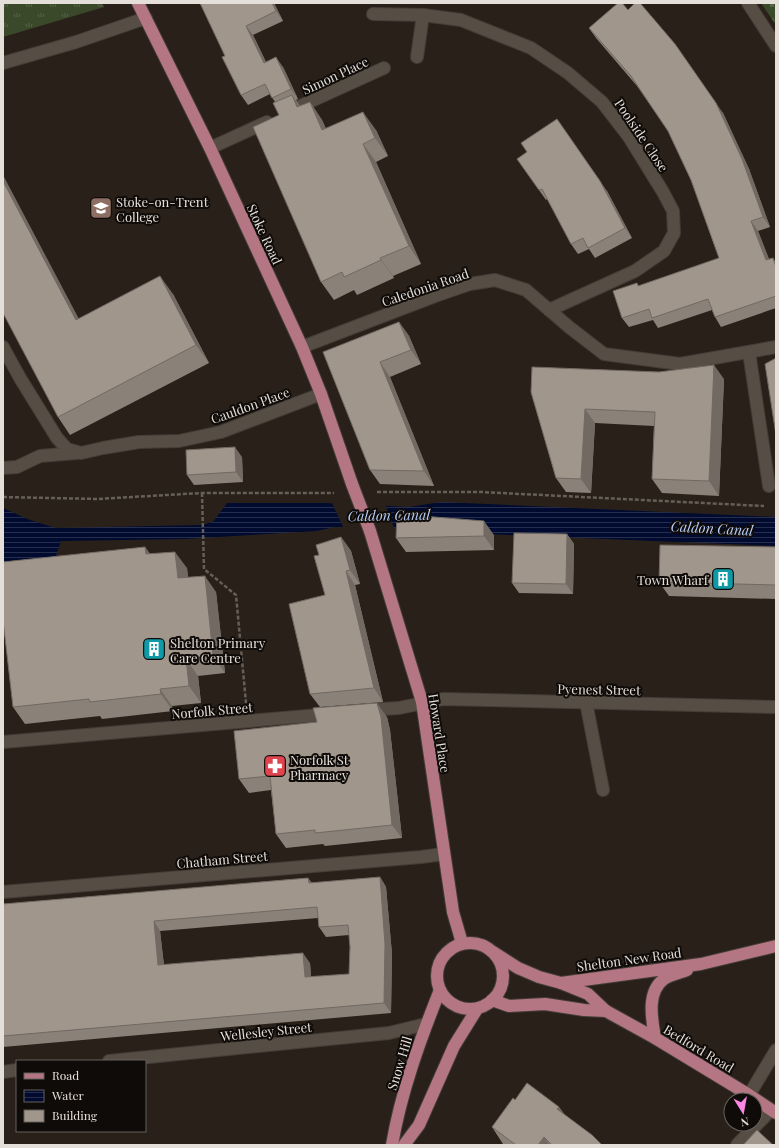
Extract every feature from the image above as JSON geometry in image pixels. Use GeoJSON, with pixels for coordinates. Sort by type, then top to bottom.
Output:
{"type":"FeatureCollection","features":[{"type":"Feature","properties":{"kind":"main road","name":"Stoke Road"},"geometry":{"type":"LineString","coordinates":[[138,3],[210,148],[302,347],[321,394],[352,484]]}},
{"type":"Feature","properties":{"kind":"main road","name":"Howard Place"},"geometry":{"type":"LineString","coordinates":[[352,484],[370,532],[422,702],[453,912],[462,943]]}},
{"type":"Feature","properties":{"kind":"main road"},"geometry":{"type":"LineString","coordinates":[[462,943],[474,943],[493,952],[498,958],[502,969],[503,977],[501,988],[497,996],[488,1004],[477,1009],[466,1009],[452,1004],[443,996],[436,979],[437,969],[446,952],[462,943]]}},
{"type":"Feature","properties":{"kind":"main road","name":"Shelton New Road"},"geometry":{"type":"LineString","coordinates":[[561,983],[578,979],[701,964],[776,946]]}},
{"type":"Feature","properties":{"kind":"main road","name":"Bedford Road"},"geometry":{"type":"LineString","coordinates":[[493,952],[518,968],[588,994],[606,1011],[655,1038],[745,1092]]}},
{"type":"Feature","properties":{"kind":"main road","name":"Shelton New Road"},"geometry":{"type":"LineString","coordinates":[[655,1038],[651,1013],[652,999],[656,988],[664,979],[701,964]]}},
{"type":"Feature","properties":{"kind":"main road","name":"Snow Hill"},"geometry":{"type":"LineString","coordinates":[[392,1145],[397,1116],[426,1024],[440,990]]}},
{"type":"Feature","properties":{"kind":"main road","name":"Bedford Road"},"geometry":{"type":"LineString","coordinates":[[492,1000],[509,1006],[545,1004],[584,1010],[606,1011]]}},
{"type":"Feature","properties":{"kind":"main road"},"geometry":{"type":"LineString","coordinates":[[404,1145],[419,1125],[454,1046],[477,1009]]}},
{"type":"Feature","properties":{"kind":"main road","name":"Bedford Road"},"geometry":{"type":"LineString","coordinates":[[763,1104],[773,1111]]}},
{"type":"Feature","properties":{"kind":"street"},"geometry":{"type":"LineString","coordinates":[[748,3],[776,46]]}},
{"type":"Feature","properties":{"kind":"street","name":"Poolside Close"},"geometry":{"type":"LineString","coordinates":[[373,14],[423,15],[461,20],[531,48],[568,73],[602,102],[625,131],[663,192],[672,211],[674,233],[664,251],[635,271],[549,310]]}},
{"type":"Feature","properties":{"kind":"street"},"geometry":{"type":"LineString","coordinates":[[417,57],[423,15]]}},
{"type":"Feature","properties":{"kind":"street"},"geometry":{"type":"LineString","coordinates":[[3,63],[76,42],[146,18]]}},
{"type":"Feature","properties":{"kind":"street","name":"Simon Place"},"geometry":{"type":"LineString","coordinates":[[210,148],[384,68]]}},
{"type":"Feature","properties":{"kind":"street","name":"Caledonia Road"},"geometry":{"type":"LineString","coordinates":[[302,347],[438,295],[470,284],[495,280],[526,290],[604,354],[680,364],[776,347]]}},
{"type":"Feature","properties":{"kind":"street"},"geometry":{"type":"LineString","coordinates":[[3,347],[20,378],[57,438],[67,449],[81,453]]}},
{"type":"Feature","properties":{"kind":"street"},"geometry":{"type":"LineString","coordinates":[[749,352],[769,486]]}},
{"type":"Feature","properties":{"kind":"street","name":"Cauldon Place"},"geometry":{"type":"LineString","coordinates":[[3,468],[17,467],[40,456],[81,453],[139,442],[179,441],[221,432],[321,394]]}},
{"type":"Feature","properties":{"kind":"street","name":"Pyenest Street"},"geometry":{"type":"LineString","coordinates":[[422,702],[443,699],[776,707]]}},
{"type":"Feature","properties":{"kind":"street"},"geometry":{"type":"LineString","coordinates":[[359,711],[399,708],[422,702]]}},
{"type":"Feature","properties":{"kind":"street"},"geometry":{"type":"LineString","coordinates":[[586,702],[603,790]]}},
{"type":"Feature","properties":{"kind":"street","name":"Norfolk Street"},"geometry":{"type":"LineString","coordinates":[[3,742],[343,713]]}},
{"type":"Feature","properties":{"kind":"street","name":"Chatham Street"},"geometry":{"type":"LineString","coordinates":[[3,892],[414,858],[444,854]]}},
{"type":"Feature","properties":{"kind":"street","name":"Wellesley Street"},"geometry":{"type":"LineString","coordinates":[[119,1060],[389,1033],[426,1024]]}},
{"type":"Feature","properties":{"kind":"street"},"geometry":{"type":"LineString","coordinates":[[749,1092],[776,1050]]}},
{"type":"Feature","properties":{"kind":"street"},"geometry":{"type":"LineString","coordinates":[[3,1072],[16,1070]]}},
{"type":"Feature","properties":{"kind":"street"},"geometry":{"type":"LineString","coordinates":[[737,1145],[773,1111]]}},
{"type":"Feature","properties":{"kind":"path"},"geometry":{"type":"LineString","coordinates":[[370,492],[481,492],[768,506]]}},
{"type":"Feature","properties":{"kind":"path"},"geometry":{"type":"LineString","coordinates":[[3,497],[97,499],[202,493],[338,493]]}},
{"type":"Feature","properties":{"kind":"path"},"geometry":{"type":"LineString","coordinates":[[202,493],[204,569],[236,595],[248,721]]}},
{"type":"Feature","properties":{"kind":"green space"},"geometry":{"type":"Polygon","coordinates":[[[3,3],[102,3],[104,7],[3,37],[3,3]]]}},
{"type":"Feature","properties":{"kind":"green space"},"geometry":{"type":"Polygon","coordinates":[[[761,3],[776,3],[776,25],[761,3]]]}},
{"type":"Feature","properties":{"kind":"water","name":"Caldon Canal"},"geometry":{"type":"Polygon","coordinates":[[[441,502],[776,517],[776,546],[460,533],[407,528],[335,527],[316,531],[185,539],[61,541],[55,559],[3,562],[3,508],[30,520],[56,528],[201,525],[213,522],[227,503],[326,503],[409,507],[441,502]]]}},
{"type":"Feature","properties":{"kind":"pier"},"geometry":{"type":"Polygon","coordinates":[[[331,501],[385,504],[395,530],[344,529],[331,501]]]}},
{"type":"Feature","properties":{"kind":"building"},"geometry":{"type":"Polygon","coordinates":[[[200,3],[272,3],[276,11],[246,26],[264,63],[276,57],[291,89],[272,98],[265,84],[241,95],[222,57],[225,56],[200,3]]]}},
{"type":"Feature","properties":{"kind":"building"},"geometry":{"type":"Polygon","coordinates":[[[618,3],[622,3],[628,10],[635,3],[640,3],[675,44],[716,103],[742,159],[763,217],[751,221],[766,260],[773,258],[776,267],[776,296],[715,317],[708,299],[652,318],[649,309],[622,318],[613,291],[637,283],[638,286],[719,258],[691,180],[668,131],[631,76],[589,28],[618,3]]]}},
{"type":"Feature","properties":{"kind":"building"},"geometry":{"type":"Polygon","coordinates":[[[292,95],[297,107],[310,102],[322,130],[363,112],[375,138],[363,144],[409,246],[380,258],[381,260],[344,277],[342,272],[321,282],[253,127],[279,115],[273,103],[292,95]]]}},
{"type":"Feature","properties":{"kind":"building"},"geometry":{"type":"Polygon","coordinates":[[[557,119],[600,181],[625,228],[588,248],[583,238],[571,244],[542,189],[539,190],[517,159],[527,152],[521,143],[557,119]]]}},
{"type":"Feature","properties":{"kind":"building"},"geometry":{"type":"Polygon","coordinates":[[[3,181],[76,320],[160,276],[196,345],[58,417],[3,313],[3,181]]]}},
{"type":"Feature","properties":{"kind":"building"},"geometry":{"type":"Polygon","coordinates":[[[399,322],[411,350],[380,362],[424,471],[370,470],[323,352],[399,322]]]}},
{"type":"Feature","properties":{"kind":"building"},"geometry":{"type":"Polygon","coordinates":[[[776,358],[776,435],[765,364],[776,358]]]}},
{"type":"Feature","properties":{"kind":"building"},"geometry":{"type":"Polygon","coordinates":[[[714,365],[709,481],[652,479],[655,412],[585,409],[581,479],[556,478],[531,392],[532,367],[659,372],[714,365]]]}},
{"type":"Feature","properties":{"kind":"building"},"geometry":{"type":"Polygon","coordinates":[[[235,447],[236,472],[187,475],[186,450],[235,447]]]}},
{"type":"Feature","properties":{"kind":"building"},"geometry":{"type":"Polygon","coordinates":[[[397,514],[484,521],[484,536],[396,538],[397,514]]]}},
{"type":"Feature","properties":{"kind":"building"},"geometry":{"type":"Polygon","coordinates":[[[514,533],[567,534],[566,584],[512,583],[514,533]]]}},
{"type":"Feature","properties":{"kind":"building"},"geometry":{"type":"Polygon","coordinates":[[[341,537],[350,570],[346,571],[374,688],[310,694],[289,604],[325,595],[314,556],[319,555],[316,545],[341,537]]]}},
{"type":"Feature","properties":{"kind":"building"},"geometry":{"type":"Polygon","coordinates":[[[660,545],[776,547],[776,585],[659,582],[660,545]]]}},
{"type":"Feature","properties":{"kind":"building","name":"Shelton Primary Care Centre"},"geometry":{"type":"Polygon","coordinates":[[[145,547],[146,554],[175,552],[178,578],[205,576],[213,656],[186,659],[189,686],[160,689],[161,694],[90,702],[89,699],[13,707],[3,620],[3,562],[145,547]]]}},
{"type":"Feature","properties":{"kind":"building"},"geometry":{"type":"Polygon","coordinates":[[[377,703],[381,717],[392,825],[315,833],[315,830],[276,834],[270,776],[239,779],[234,731],[317,722],[313,708],[377,703]]]}},
{"type":"Feature","properties":{"kind":"building"},"geometry":{"type":"Polygon","coordinates":[[[380,877],[385,944],[384,1003],[3,1036],[3,904],[308,878],[309,883],[380,877]],[[317,907],[154,921],[158,965],[303,953],[305,977],[349,974],[350,947],[348,925],[319,927],[317,907]]]}},
{"type":"Feature","properties":{"kind":"building"},"geometry":{"type":"Polygon","coordinates":[[[527,1083],[559,1107],[557,1109],[592,1135],[602,1145],[552,1145],[544,1137],[538,1145],[516,1145],[492,1127],[513,1098],[515,1100],[527,1083]]]}},
{"type":"Feature","properties":{"kind":"building"},"geometry":{"type":"Polygon","coordinates":[[[755,1132],[759,1132],[773,1145],[743,1145],[755,1132]]]}},
{"type":"Feature","properties":{"kind":"place","name":"Stoke-on-Trent College"},"geometry":{"type":"Point","coordinates":[101,208]}},
{"type":"Feature","properties":{"kind":"place","name":"Town Wharf"},"geometry":{"type":"Point","coordinates":[723,579]}},
{"type":"Feature","properties":{"kind":"place","name":"Shelton Primary Care Centre"},"geometry":{"type":"Point","coordinates":[154,649]}},
{"type":"Feature","properties":{"kind":"place","name":"Norfolk St Pharmacy"},"geometry":{"type":"Point","coordinates":[275,766]}}]}
